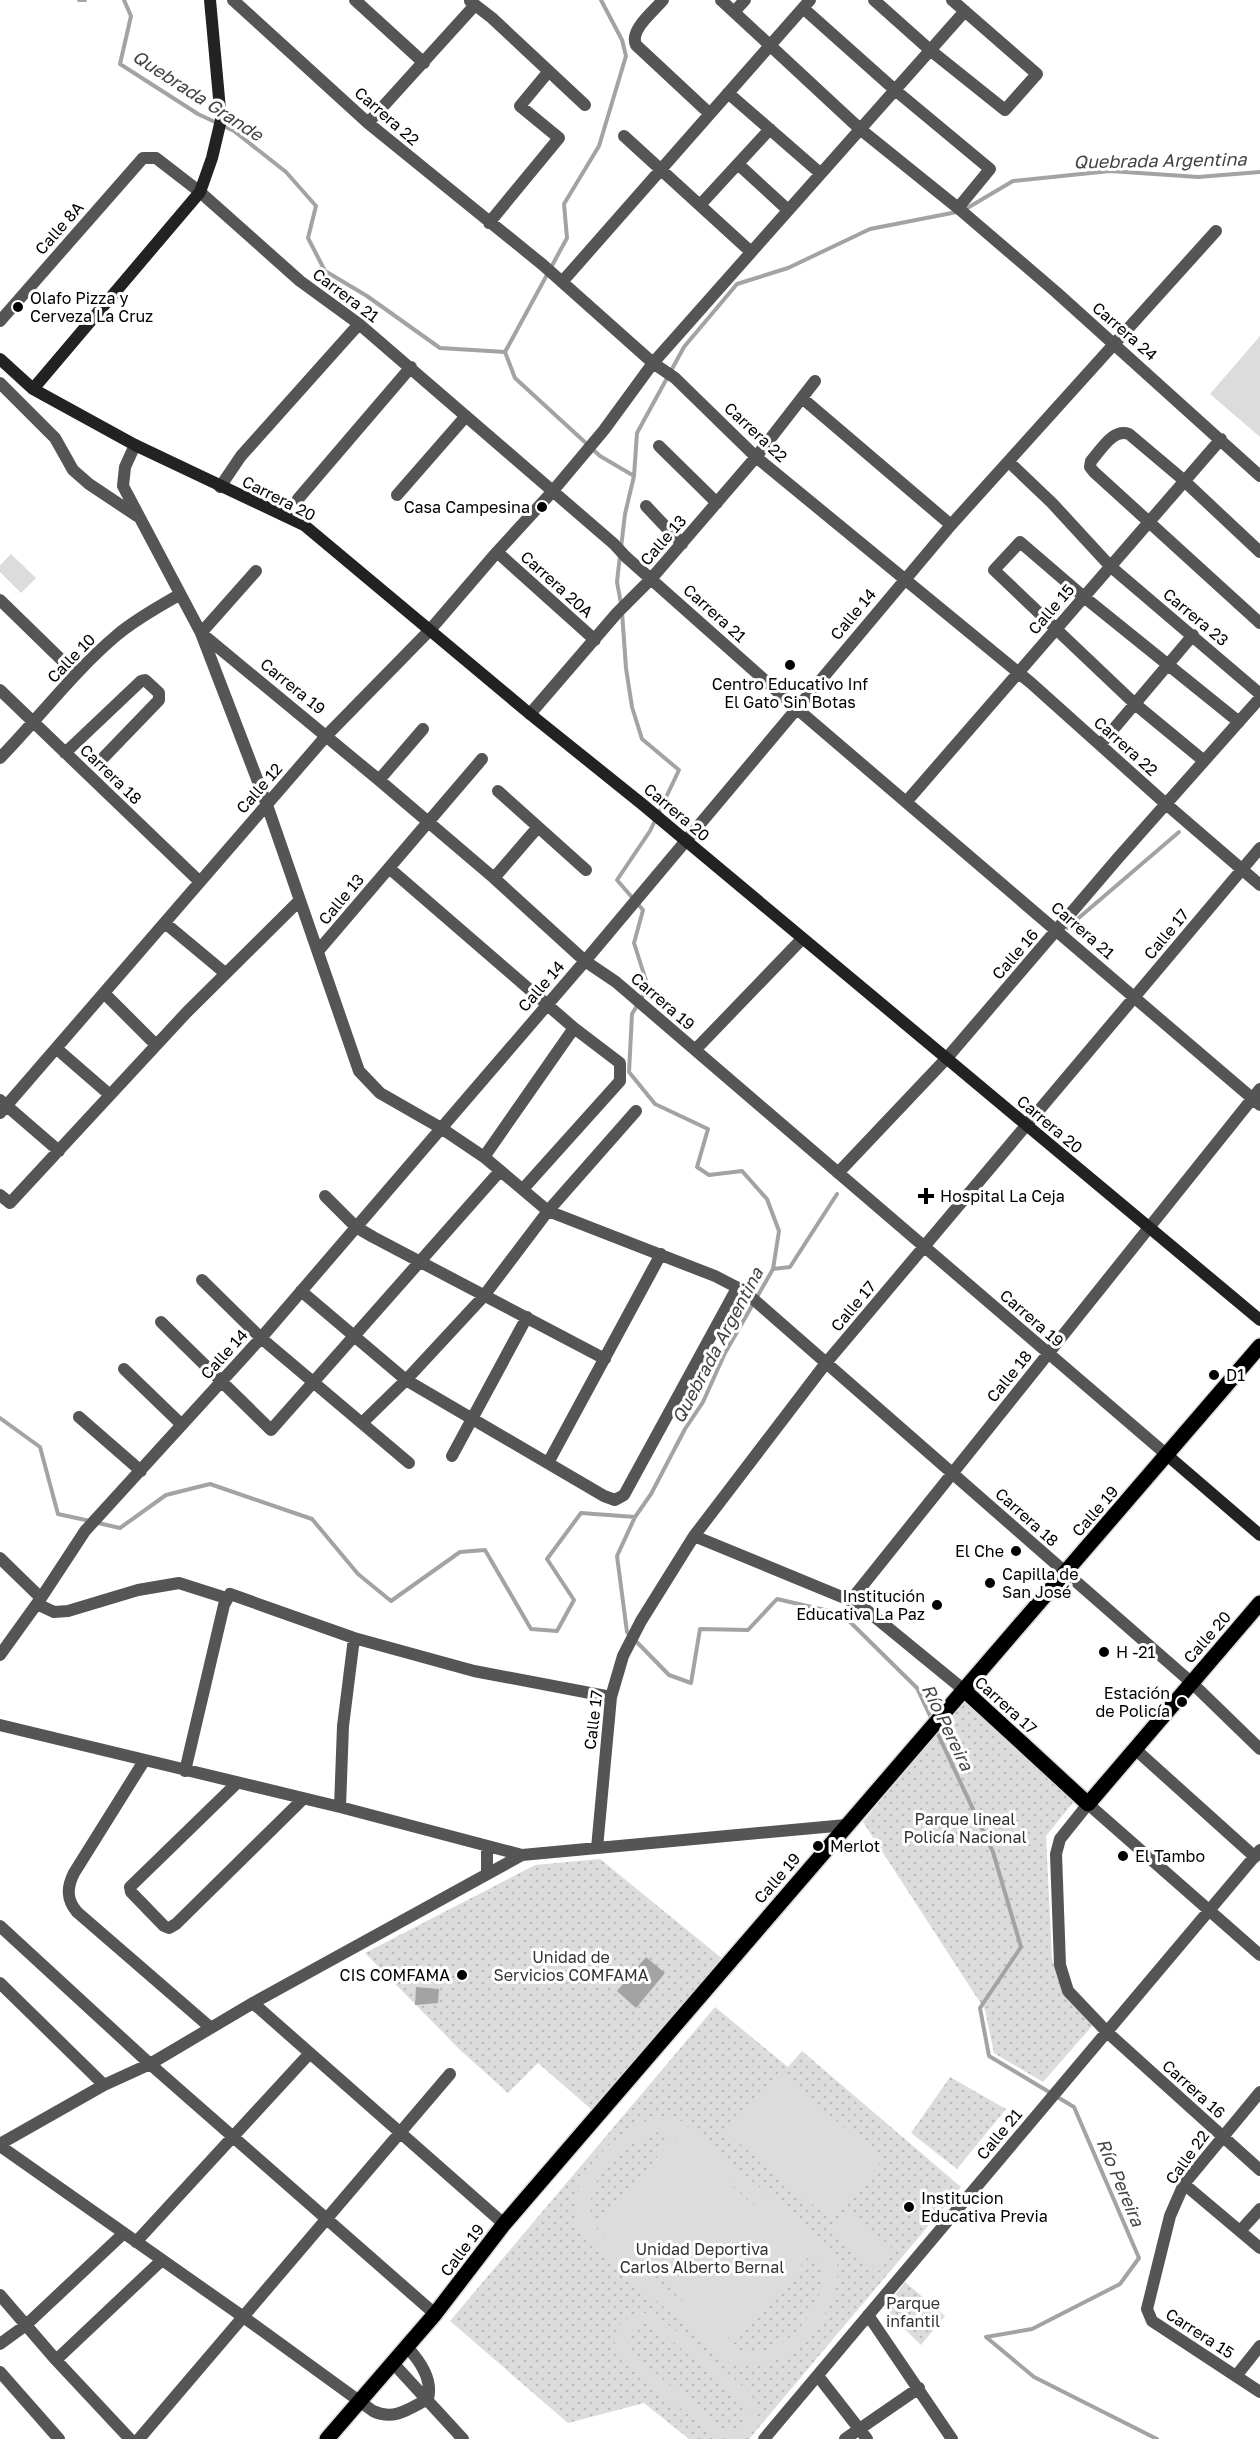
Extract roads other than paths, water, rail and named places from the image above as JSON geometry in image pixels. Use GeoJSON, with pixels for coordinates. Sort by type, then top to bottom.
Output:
{"type":"FeatureCollection","features":[{"type":"Feature","properties":{"kind":"main road"},"geometry":{"type":"LineString","coordinates":[[33,389],[200,192],[220,125],[210,0]]}},
{"type":"Feature","properties":{"kind":"main road","name":"Carrera 20"},"geometry":{"type":"LineString","coordinates":[[0,359],[33,389],[135,445],[304,525],[1260,1320]]}},
{"type":"Feature","properties":{"kind":"main road","name":"Calle 19"},"geometry":{"type":"LineString","coordinates":[[327,2439],[435,2314],[504,2224],[1260,1346]]}},
{"type":"Feature","properties":{"kind":"main road","name":"Carrera 19"},"geometry":{"type":"LineString","coordinates":[[1167,1455],[1260,1535]]}},
{"type":"Feature","properties":{"kind":"main road","name":"Calle 20"},"geometry":{"type":"LineString","coordinates":[[1088,1804],[1260,1603]]}},
{"type":"Feature","properties":{"kind":"main road","name":"Carrera 17"},"geometry":{"type":"LineString","coordinates":[[964,1690],[1088,1804]]}},
{"type":"Feature","properties":{"kind":"street","name":"Carrera 22"},"geometry":{"type":"LineString","coordinates":[[233,0],[368,123],[543,265],[653,363],[671,376],[756,457],[1018,673],[1260,885]]}},
{"type":"Feature","properties":{"kind":"street"},"geometry":{"type":"LineString","coordinates":[[355,0],[424,63]]}},
{"type":"Feature","properties":{"kind":"street"},"geometry":{"type":"LineString","coordinates":[[663,0],[636,32],[634,39],[636,45],[710,114]]}},
{"type":"Feature","properties":{"kind":"street","name":"Carrera 24"},"geometry":{"type":"LineString","coordinates":[[720,0],[860,129],[961,211],[1114,344],[1260,476]]}},
{"type":"Feature","properties":{"kind":"street"},"geometry":{"type":"LineString","coordinates":[[734,12],[745,0]]}},
{"type":"Feature","properties":{"kind":"street"},"geometry":{"type":"LineString","coordinates":[[874,0],[930,50],[1005,110],[1036,74],[952,0]]}},
{"type":"Feature","properties":{"kind":"street"},"geometry":{"type":"LineString","coordinates":[[368,123],[424,63],[472,3],[492,18],[585,105]]}},
{"type":"Feature","properties":{"kind":"street"},"geometry":{"type":"LineString","coordinates":[[558,279],[661,169],[806,4],[895,90],[990,169],[961,211]]}},
{"type":"Feature","properties":{"kind":"street","name":"Calle 12"},"geometry":{"type":"LineString","coordinates":[[2,1106],[57,1049],[199,881],[327,735],[430,630],[552,492],[604,430],[653,363],[965,12]]}},
{"type":"Feature","properties":{"kind":"street"},"geometry":{"type":"LineString","coordinates":[[489,223],[559,138],[520,106],[549,71]]}},
{"type":"Feature","properties":{"kind":"street"},"geometry":{"type":"LineString","coordinates":[[728,93],[820,173]]}},
{"type":"Feature","properties":{"kind":"street"},"geometry":{"type":"LineString","coordinates":[[700,205],[770,129]]}},
{"type":"Feature","properties":{"kind":"street"},"geometry":{"type":"LineString","coordinates":[[624,136],[751,252]]}},
{"type":"Feature","properties":{"kind":"street","name":"Carrera 21"},"geometry":{"type":"LineString","coordinates":[[143,158],[156,158],[200,192],[300,281],[360,324],[614,544],[796,708],[1135,996],[1258,1097]]}},
{"type":"Feature","properties":{"kind":"street","name":"Calle 8A"},"geometry":{"type":"LineString","coordinates":[[0,321],[143,158]]}},
{"type":"Feature","properties":{"kind":"street"},"geometry":{"type":"LineString","coordinates":[[738,164],[788,210]]}},
{"type":"Feature","properties":{"kind":"street","name":"Calle 14"},"geometry":{"type":"LineString","coordinates":[[0,1655],[85,1531],[261,1338],[632,906],[905,578],[947,521],[1009,462],[1216,231]]}},
{"type":"Feature","properties":{"kind":"street"},"geometry":{"type":"LineString","coordinates":[[220,487],[241,456],[360,324]]}},
{"type":"Feature","properties":{"kind":"street"},"geometry":{"type":"LineString","coordinates":[[298,499],[411,367]]}},
{"type":"Feature","properties":{"kind":"street","name":"Calle 13"},"geometry":{"type":"LineString","coordinates":[[530,714],[621,609],[682,544],[756,457],[815,381]]}},
{"type":"Feature","properties":{"kind":"street"},"geometry":{"type":"LineString","coordinates":[[0,383],[55,438],[73,470],[89,484],[140,518]]}},
{"type":"Feature","properties":{"kind":"street"},"geometry":{"type":"LineString","coordinates":[[802,398],[947,521]]}},
{"type":"Feature","properties":{"kind":"street"},"geometry":{"type":"LineString","coordinates":[[397,495],[466,416]]}},
{"type":"Feature","properties":{"kind":"street"},"geometry":{"type":"LineString","coordinates":[[1260,552],[1129,434],[1122,432],[1115,434],[1091,461],[1090,467],[1094,472],[1260,622]]}},
{"type":"Feature","properties":{"kind":"street","name":"Calle 15"},"geometry":{"type":"LineString","coordinates":[[907,801],[1221,439]]}},
{"type":"Feature","properties":{"kind":"street","name":"Carrera 19"},"geometry":{"type":"LineString","coordinates":[[135,445],[125,467],[123,486],[201,633],[327,735],[494,878],[585,961],[639,1002],[1167,1455]]}},
{"type":"Feature","properties":{"kind":"street"},"geometry":{"type":"LineString","coordinates":[[659,446],[717,503]]}},
{"type":"Feature","properties":{"kind":"street","name":"Carrera 23"},"geometry":{"type":"LineString","coordinates":[[1009,462],[1052,503],[1110,566],[1260,694]]}},
{"type":"Feature","properties":{"kind":"street"},"geometry":{"type":"LineString","coordinates":[[646,506],[682,544]]}},
{"type":"Feature","properties":{"kind":"street"},"geometry":{"type":"LineString","coordinates":[[1204,761],[1135,704],[994,570],[1020,542],[1084,597],[1239,722]]}},
{"type":"Feature","properties":{"kind":"street","name":"Carrera 20A"},"geometry":{"type":"LineString","coordinates":[[497,552],[595,640]]}},
{"type":"Feature","properties":{"kind":"street"},"geometry":{"type":"LineString","coordinates":[[256,572],[201,633],[267,805],[359,1071],[380,1093],[484,1156],[548,1211]]}},
{"type":"Feature","properties":{"kind":"street","name":"Calle 10"},"geometry":{"type":"LineString","coordinates":[[0,758],[35,722],[76,674],[119,633],[147,613],[179,595]]}},
{"type":"Feature","properties":{"kind":"street"},"geometry":{"type":"LineString","coordinates":[[0,600],[76,674]]}},
{"type":"Feature","properties":{"kind":"street"},"geometry":{"type":"LineString","coordinates":[[1100,745],[1192,636]]}},
{"type":"Feature","properties":{"kind":"street"},"geometry":{"type":"LineString","coordinates":[[65,753],[141,681],[145,680],[159,693],[159,700],[104,757]]}},
{"type":"Feature","properties":{"kind":"street","name":"Carrera 18"},"geometry":{"type":"LineString","coordinates":[[0,690],[199,881]]}},
{"type":"Feature","properties":{"kind":"street","name":"Calle 16"},"geometry":{"type":"LineString","coordinates":[[838,1173],[946,1059],[1118,858],[1260,698]]}},
{"type":"Feature","properties":{"kind":"street"},"geometry":{"type":"LineString","coordinates":[[379,780],[423,729]]}},
{"type":"Feature","properties":{"kind":"street","name":"Calle 13"},"geometry":{"type":"LineString","coordinates":[[318,951],[482,759]]}},
{"type":"Feature","properties":{"kind":"street"},"geometry":{"type":"LineString","coordinates":[[498,791],[586,870]]}},
{"type":"Feature","properties":{"kind":"street"},"geometry":{"type":"LineString","coordinates":[[494,878],[538,827]]}},
{"type":"Feature","properties":{"kind":"street","name":"Calle 17"},"geometry":{"type":"LineString","coordinates":[[597,1848],[610,1697],[623,1656],[641,1621],[694,1536],[826,1363],[1260,848]]}},
{"type":"Feature","properties":{"kind":"street"},"geometry":{"type":"LineString","coordinates":[[389,868],[574,1029],[620,1063],[620,1082],[523,1189]]}},
{"type":"Feature","properties":{"kind":"street"},"geometry":{"type":"LineString","coordinates":[[0,1194],[10,1203],[156,1045],[300,900]]}},
{"type":"Feature","properties":{"kind":"street"},"geometry":{"type":"LineString","coordinates":[[165,923],[225,973]]}},
{"type":"Feature","properties":{"kind":"street"},"geometry":{"type":"LineString","coordinates":[[695,1050],[802,939]]}},
{"type":"Feature","properties":{"kind":"street"},"geometry":{"type":"LineString","coordinates":[[104,993],[156,1045]]}},
{"type":"Feature","properties":{"kind":"street"},"geometry":{"type":"LineString","coordinates":[[484,1156],[574,1029]]}},
{"type":"Feature","properties":{"kind":"street"},"geometry":{"type":"LineString","coordinates":[[57,1049],[110,1095]]}},
{"type":"Feature","properties":{"kind":"street","name":"Calle 18"},"geometry":{"type":"LineString","coordinates":[[851,1600],[1149,1228],[1258,1097]]}},
{"type":"Feature","properties":{"kind":"street"},"geometry":{"type":"LineString","coordinates":[[2,1106],[59,1151]]}},
{"type":"Feature","properties":{"kind":"street"},"geometry":{"type":"LineString","coordinates":[[362,1423],[406,1380],[483,1297],[548,1211],[636,1111]]}},
{"type":"Feature","properties":{"kind":"street"},"geometry":{"type":"LineString","coordinates":[[161,1322],[271,1430],[500,1171]]}},
{"type":"Feature","properties":{"kind":"street"},"geometry":{"type":"LineString","coordinates":[[325,1196],[356,1227],[483,1297],[527,1317],[605,1359]]}},
{"type":"Feature","properties":{"kind":"street","name":"Carrera 18"},"geometry":{"type":"LineString","coordinates":[[548,1211],[661,1254],[740,1289],[1192,1683],[1260,1749]]}},
{"type":"Feature","properties":{"kind":"street"},"geometry":{"type":"LineString","coordinates":[[548,1463],[661,1254]]}},
{"type":"Feature","properties":{"kind":"street"},"geometry":{"type":"LineString","coordinates":[[202,1280],[261,1338],[408,1463]]}},
{"type":"Feature","properties":{"kind":"street"},"geometry":{"type":"LineString","coordinates":[[301,1291],[406,1380],[604,1496],[615,1500],[621,1498],[740,1289]]}},
{"type":"Feature","properties":{"kind":"street"},"geometry":{"type":"LineString","coordinates":[[452,1456],[527,1317]]}},
{"type":"Feature","properties":{"kind":"street"},"geometry":{"type":"LineString","coordinates":[[124,1369],[182,1425]]}},
{"type":"Feature","properties":{"kind":"street"},"geometry":{"type":"LineString","coordinates":[[79,1417],[141,1471]]}},
{"type":"Feature","properties":{"kind":"street","name":"Carrera 17"},"geometry":{"type":"LineString","coordinates":[[694,1536],[859,1604],[964,1690]]}},
{"type":"Feature","properties":{"kind":"street"},"geometry":{"type":"LineString","coordinates":[[0,1558],[39,1601],[54,1612],[68,1611],[138,1590],[179,1583],[226,1598]]}},
{"type":"Feature","properties":{"kind":"street"},"geometry":{"type":"LineString","coordinates":[[185,1771],[226,1598],[230,1594],[354,1638],[495,1677],[610,1697]]}},
{"type":"Feature","properties":{"kind":"street"},"geometry":{"type":"LineString","coordinates":[[340,1807],[343,1726],[354,1638]]}},
{"type":"Feature","properties":{"kind":"street"},"geometry":{"type":"LineString","coordinates":[[0,1725],[236,1784],[340,1807],[522,1855],[846,1825]]}},
{"type":"Feature","properties":{"kind":"street"},"geometry":{"type":"LineString","coordinates":[[1135,1749],[1257,1853]]}},
{"type":"Feature","properties":{"kind":"street"},"geometry":{"type":"LineString","coordinates":[[144,1761],[74,1873],[69,1888],[69,1898],[77,1912],[211,2028]]}},
{"type":"Feature","properties":{"kind":"street"},"geometry":{"type":"LineString","coordinates":[[236,1784],[130,1887],[131,1892],[164,1926],[169,1928],[176,1924],[303,1799]]}},
{"type":"Feature","properties":{"kind":"street","name":"Carrera 17"},"geometry":{"type":"LineString","coordinates":[[1088,1804],[1260,1955]]}},
{"type":"Feature","properties":{"kind":"street","name":"Carrera 16"},"geometry":{"type":"LineString","coordinates":[[1088,1804],[1060,1839],[1056,1854],[1060,1965],[1068,1991],[1107,2032],[1260,2170]]}},
{"type":"Feature","properties":{"kind":"street"},"geometry":{"type":"LineString","coordinates":[[486,1846],[487,1874]]}},
{"type":"Feature","properties":{"kind":"street","name":"Calle 21"},"geometry":{"type":"LineString","coordinates":[[768,2437],[1257,1853]]}},
{"type":"Feature","properties":{"kind":"street"},"geometry":{"type":"LineString","coordinates":[[407,2347],[419,2361],[427,2378],[430,2393],[428,2399],[402,2413],[390,2416],[373,2411],[0,2145],[104,2085],[150,2064],[253,2003],[522,1855]]}},
{"type":"Feature","properties":{"kind":"street"},"geometry":{"type":"LineString","coordinates":[[0,1926],[150,2064],[435,2314]]}},
{"type":"Feature","properties":{"kind":"street"},"geometry":{"type":"LineString","coordinates":[[2,1988],[104,2085]]}},
{"type":"Feature","properties":{"kind":"street"},"geometry":{"type":"LineString","coordinates":[[253,2003],[504,2224]]}},
{"type":"Feature","properties":{"kind":"street"},"geometry":{"type":"LineString","coordinates":[[136,2242],[310,2053]]}},
{"type":"Feature","properties":{"kind":"street"},"geometry":{"type":"LineString","coordinates":[[139,2439],[450,2074]]}},
{"type":"Feature","properties":{"kind":"street","name":"Calle 22"},"geometry":{"type":"LineString","coordinates":[[1152,2321],[1148,2309],[1170,2216],[1184,2184],[1260,2092]]}},
{"type":"Feature","properties":{"kind":"street"},"geometry":{"type":"LineString","coordinates":[[1184,2184],[1260,2248]]}},
{"type":"Feature","properties":{"kind":"street"},"geometry":{"type":"LineString","coordinates":[[1240,2231],[1260,2209]]}},
{"type":"Feature","properties":{"kind":"street"},"geometry":{"type":"LineString","coordinates":[[0,2344],[26,2325],[124,2233]]}},
{"type":"Feature","properties":{"kind":"street"},"geometry":{"type":"LineString","coordinates":[[56,2360],[162,2260]]}},
{"type":"Feature","properties":{"kind":"street"},"geometry":{"type":"LineString","coordinates":[[0,2295],[56,2360],[130,2439]]}},
{"type":"Feature","properties":{"kind":"street"},"geometry":{"type":"LineString","coordinates":[[868,2316],[952,2439]]}},
{"type":"Feature","properties":{"kind":"street","name":"Carrera 15"},"geometry":{"type":"LineString","coordinates":[[1152,2321],[1260,2392]]}},
{"type":"Feature","properties":{"kind":"street"},"geometry":{"type":"LineString","coordinates":[[1236,2376],[1260,2346]]}},
{"type":"Feature","properties":{"kind":"street"},"geometry":{"type":"LineString","coordinates":[[393,2363],[463,2439]]}},
{"type":"Feature","properties":{"kind":"street"},"geometry":{"type":"LineString","coordinates":[[0,2372],[59,2439]]}},
{"type":"Feature","properties":{"kind":"street"},"geometry":{"type":"LineString","coordinates":[[818,2376],[864,2434]]}},
{"type":"Feature","properties":{"kind":"street"},"geometry":{"type":"LineString","coordinates":[[845,2439],[864,2434],[919,2388]]}},
{"type":"Feature","properties":{"kind":"waterway","name":"Quebrada Grande"},"geometry":{"type":"LineString","coordinates":[[79,0],[85,0]]}},
{"type":"Feature","properties":{"kind":"waterway","name":"Quebrada Grande"},"geometry":{"type":"LineString","coordinates":[[124,0],[131,16],[120,64],[198,114],[234,131],[286,172],[316,206],[308,238],[325,271],[367,296],[440,348],[505,352]]}},
{"type":"Feature","properties":{"kind":"waterway"},"geometry":{"type":"LineString","coordinates":[[505,352],[567,238],[564,204],[599,146],[626,56],[622,40],[601,0]]}},
{"type":"Feature","properties":{"kind":"waterway","name":"Quebrada Argentina"},"geometry":{"type":"LineString","coordinates":[[964,210],[1013,181],[1110,171],[1198,177],[1260,172]]}},
{"type":"Feature","properties":{"kind":"waterway","name":"Quebrada Argentina"},"geometry":{"type":"LineString","coordinates":[[621,548],[625,514],[634,476],[637,433],[684,347],[737,284],[788,268],[870,229],[957,212]]}},
{"type":"Feature","properties":{"kind":"waterway"},"geometry":{"type":"LineString","coordinates":[[505,352],[515,378],[600,456],[634,476]]}},
{"type":"Feature","properties":{"kind":"waterway","name":"Quebrada Argentina"},"geometry":{"type":"LineString","coordinates":[[620,555],[617,582],[621,604]]}},
{"type":"Feature","properties":{"kind":"waterway","name":"Quebrada Argentina"},"geometry":{"type":"LineString","coordinates":[[622,612],[626,668],[632,707],[642,739],[679,770],[650,831],[617,880],[643,910],[634,943],[648,987],[632,1014],[629,1072],[655,1104],[708,1129],[697,1167],[709,1175],[742,1171],[767,1199],[779,1231],[773,1269],[725,1353],[703,1402],[685,1429],[651,1494],[635,1517]]}},
{"type":"Feature","properties":{"kind":"waterway"},"geometry":{"type":"LineString","coordinates":[[1067,928],[1179,832]]}},
{"type":"Feature","properties":{"kind":"waterway"},"geometry":{"type":"LineString","coordinates":[[773,1269],[790,1267],[837,1194]]}},
{"type":"Feature","properties":{"kind":"waterway","name":"Río Pereira"},"geometry":{"type":"LineString","coordinates":[[0,1418],[40,1447],[58,1514],[90,1521]]}},
{"type":"Feature","properties":{"kind":"waterway","name":"Río Pereira"},"geometry":{"type":"LineString","coordinates":[[98,1523],[120,1528],[166,1495],[210,1484],[312,1519],[358,1574],[391,1601],[460,1552],[485,1550],[531,1629],[557,1631],[574,1600],[547,1559],[581,1513],[635,1517],[617,1556],[627,1632],[669,1675],[691,1683],[700,1629],[748,1630],[777,1599],[842,1614],[917,1688],[932,1720]]}},
{"type":"Feature","properties":{"kind":"waterway","name":"Río Pereira"},"geometry":{"type":"LineString","coordinates":[[936,1730],[993,1852],[1021,1947],[980,2008],[989,2056],[1074,2107],[1139,2258],[1120,2284],[1032,2329],[986,2337],[1034,2377],[1157,2439]]}},
{"type":"Feature","properties":{"kind":"place","name":"Olafo Pizza y Cerveza La Cruz"},"geometry":{"type":"Point","coordinates":[18,307]}},
{"type":"Feature","properties":{"kind":"place","name":"Casa Campesina"},"geometry":{"type":"Point","coordinates":[542,507]}},
{"type":"Feature","properties":{"kind":"place","name":"Centro Educativo Inf El Gato Sin Botas"},"geometry":{"type":"Point","coordinates":[790,665]}},
{"type":"Feature","properties":{"kind":"place","name":"Hospital La Ceja"},"geometry":{"type":"Point","coordinates":[926,1196]}},
{"type":"Feature","properties":{"kind":"place","name":"D1"},"geometry":{"type":"Point","coordinates":[1214,1375]}},
{"type":"Feature","properties":{"kind":"place","name":"El Che"},"geometry":{"type":"Point","coordinates":[1016,1551]}},
{"type":"Feature","properties":{"kind":"place","name":"Capilla de San José"},"geometry":{"type":"Point","coordinates":[990,1583]}},
{"type":"Feature","properties":{"kind":"place","name":"Institución Educativa La Paz"},"geometry":{"type":"Point","coordinates":[937,1605]}},
{"type":"Feature","properties":{"kind":"place","name":"H -21"},"geometry":{"type":"Point","coordinates":[1104,1652]}},
{"type":"Feature","properties":{"kind":"place","name":"Estación de Policía"},"geometry":{"type":"Point","coordinates":[1182,1702]}},
{"type":"Feature","properties":{"kind":"place","name":"Merlot"},"geometry":{"type":"Point","coordinates":[818,1846]}},
{"type":"Feature","properties":{"kind":"place","name":"El Tambo"},"geometry":{"type":"Point","coordinates":[1123,1856]}},
{"type":"Feature","properties":{"kind":"place","name":"CIS COMFAMA"},"geometry":{"type":"Point","coordinates":[462,1975]}},
{"type":"Feature","properties":{"kind":"place","name":"Institucion Educativa Previa"},"geometry":{"type":"Point","coordinates":[909,2207]}},
{"type":"Feature","properties":{"kind":"park label","name":"Parque lineal Policía Nacional"},"geometry":{"type":"Point","coordinates":[965,1828]}},
{"type":"Feature","properties":{"kind":"park label","name":"Unidad de Servicios COMFAMA"},"geometry":{"type":"Point","coordinates":[571,1966]}},
{"type":"Feature","properties":{"kind":"park label","name":"Unidad Deportiva Carlos Alberto Bernal"},"geometry":{"type":"Point","coordinates":[702,2258]}},
{"type":"Feature","properties":{"kind":"park label","name":"Parque infantil"},"geometry":{"type":"Point","coordinates":[913,2312]}}]}
